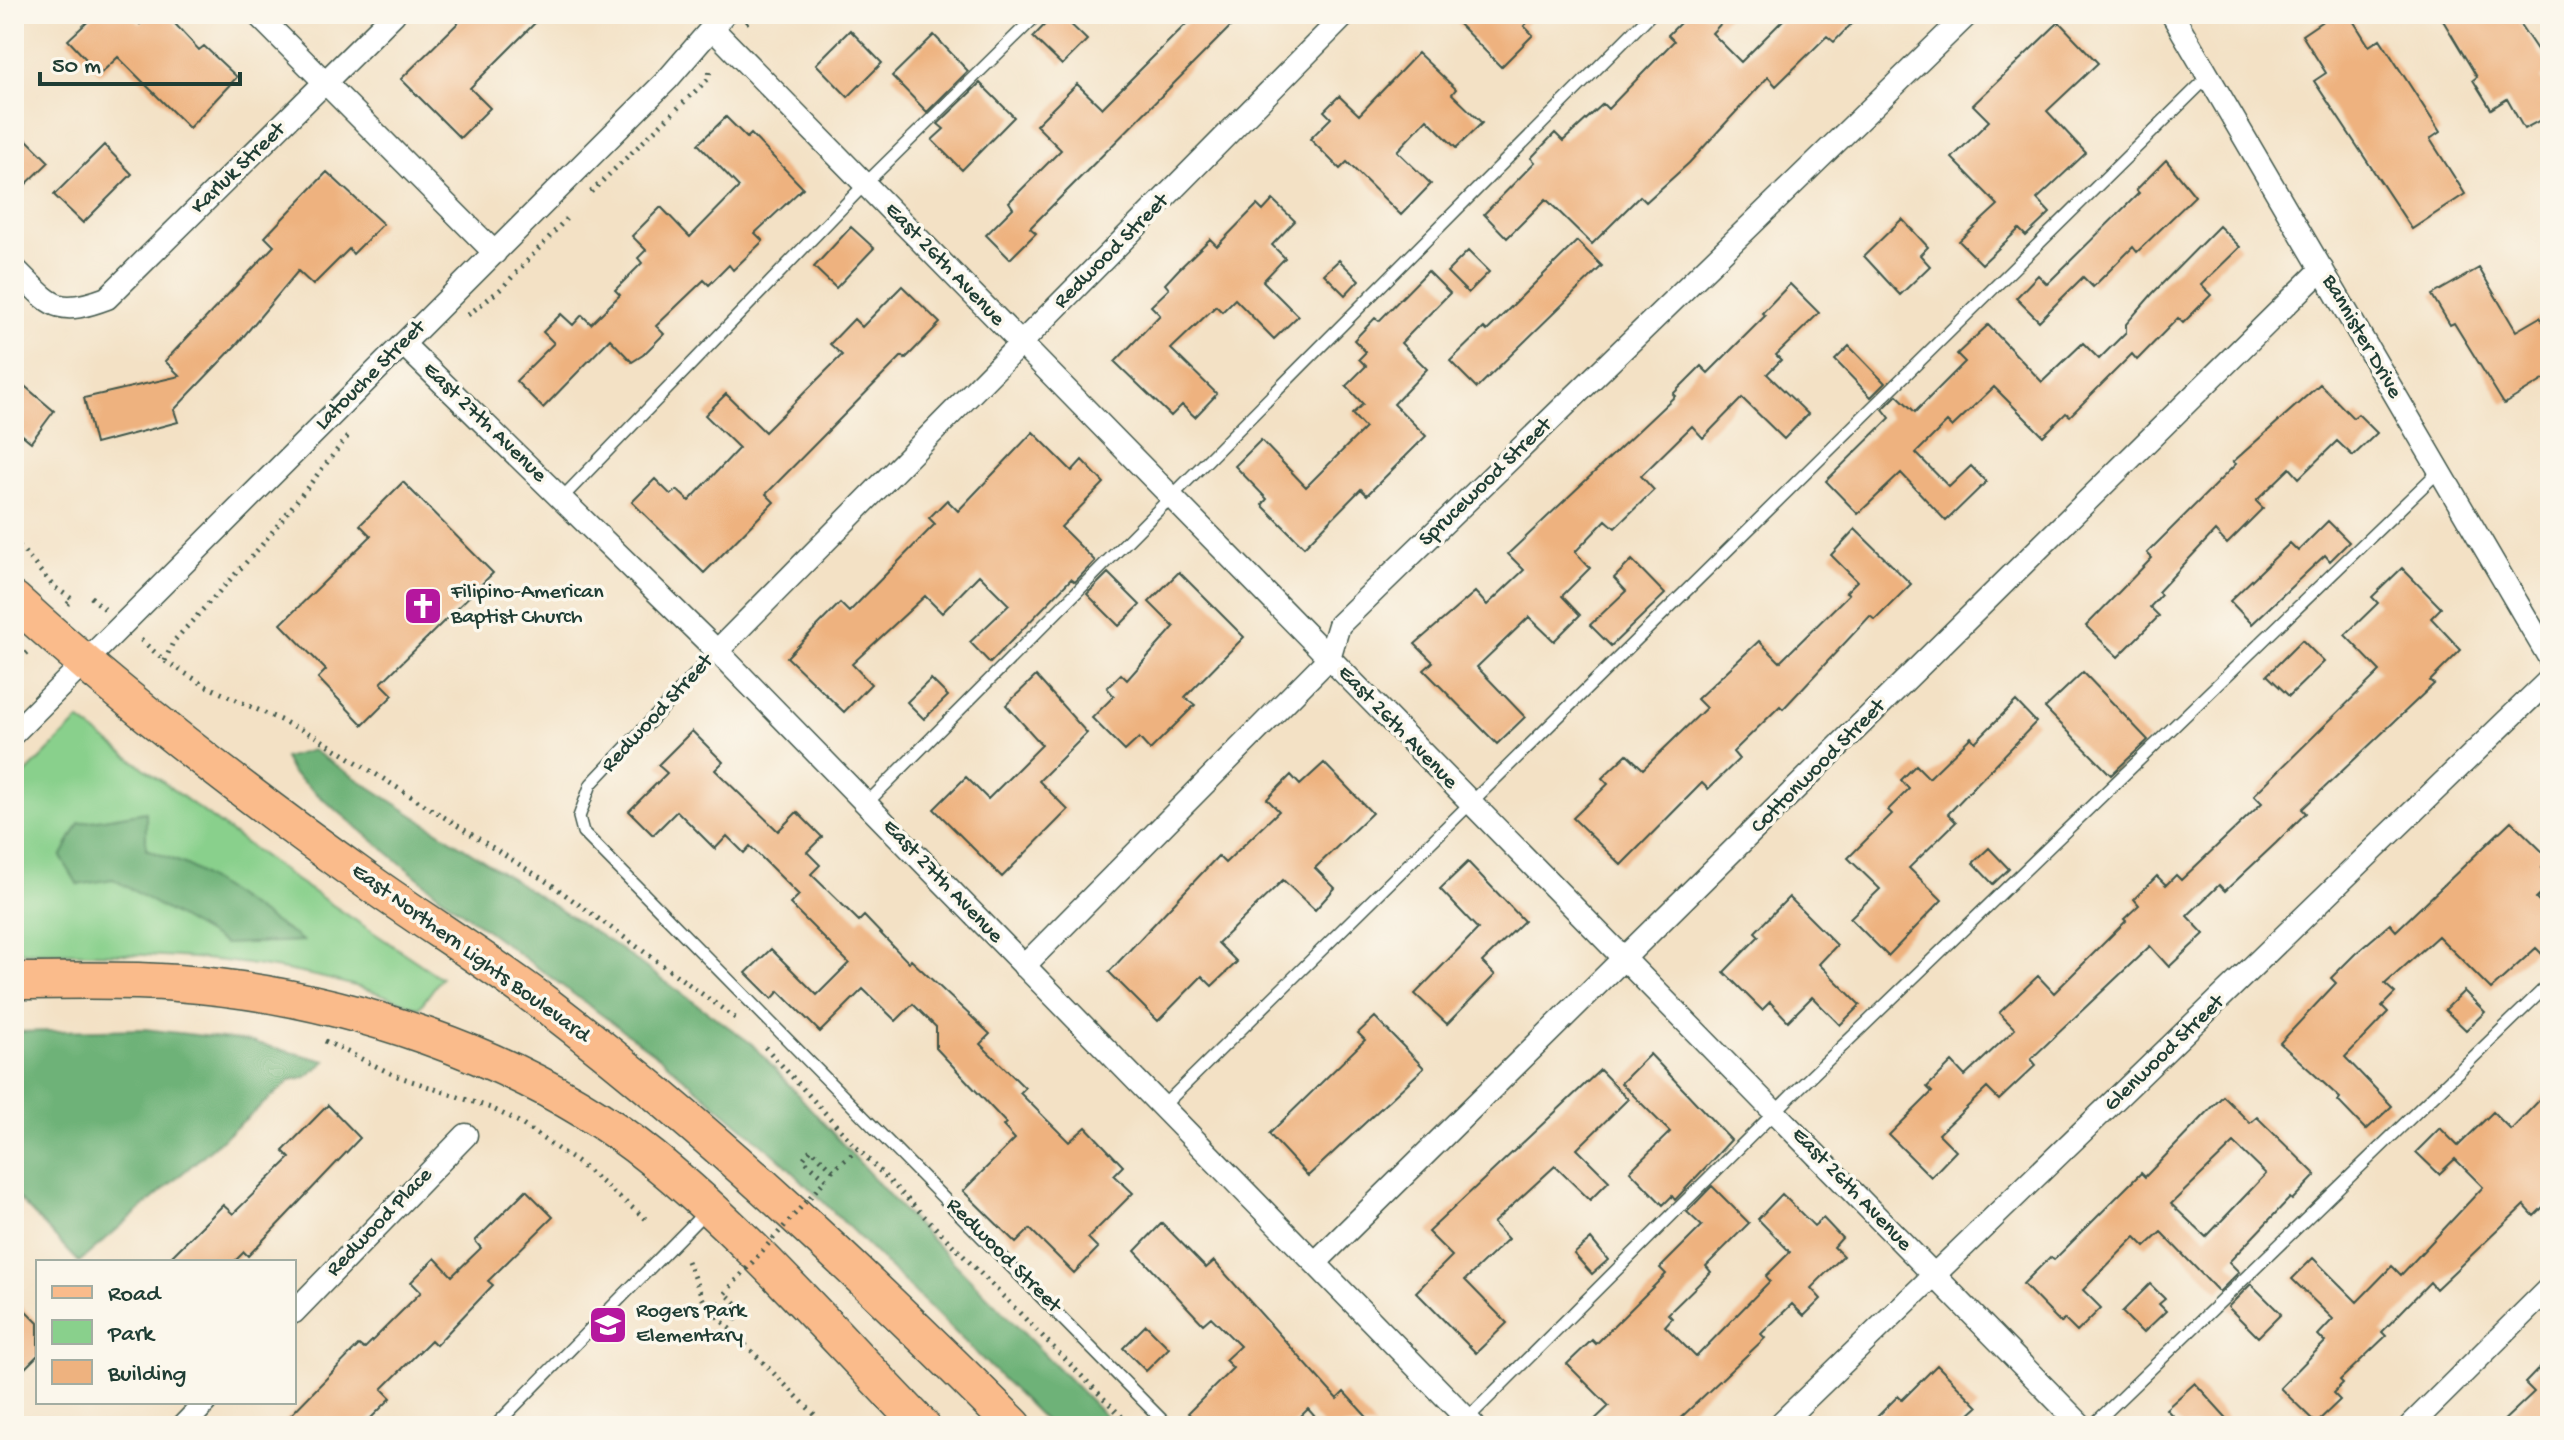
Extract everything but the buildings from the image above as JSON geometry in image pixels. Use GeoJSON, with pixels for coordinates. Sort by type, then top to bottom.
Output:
{"type":"FeatureCollection","features":[{"type":"Feature","properties":{"kind":"main road","name":"East Northern Lights Boulevard"},"geometry":{"type":"LineString","coordinates":[[14,600],[84,664],[365,879],[547,1006],[675,1110],[816,1231],[1014,1426]]}},
{"type":"Feature","properties":{"kind":"main road"},"geometry":{"type":"LineString","coordinates":[[14,981],[178,983],[284,997],[430,1038],[528,1080],[594,1117],[651,1157],[709,1208],[922,1426]]}},
{"type":"Feature","properties":{"kind":"street"},"geometry":{"type":"LineString","coordinates":[[257,14],[495,253]]}},
{"type":"Feature","properties":{"kind":"street","name":"Karluk Street"},"geometry":{"type":"LineString","coordinates":[[14,268],[51,304],[74,310],[107,298],[394,14]]}},
{"type":"Feature","properties":{"kind":"street","name":"Redwood Street"},"geometry":{"type":"LineString","coordinates":[[717,651],[1346,14]]}},
{"type":"Feature","properties":{"kind":"street","name":"Sprucewood Street"},"geometry":{"type":"LineString","coordinates":[[1024,966],[1329,658],[1339,625],[1968,14]]}},
{"type":"Feature","properties":{"kind":"street","name":"Bannister Drive"},"geometry":{"type":"LineString","coordinates":[[2172,14],[2550,659]]}},
{"type":"Feature","properties":{"kind":"street","name":"East 26th Avenue"},"geometry":{"type":"LineString","coordinates":[[719,21],[865,184],[2082,1426]]}},
{"type":"Feature","properties":{"kind":"street","name":"Latouche Street"},"geometry":{"type":"LineString","coordinates":[[14,733],[495,253],[719,21]]}},
{"type":"Feature","properties":{"kind":"street","name":"Cottonwood Street"},"geometry":{"type":"LineString","coordinates":[[1315,1263],[2322,269]]}},
{"type":"Feature","properties":{"kind":"street","name":"East 27th Avenue"},"geometry":{"type":"LineString","coordinates":[[403,344],[717,651],[1470,1422]]}},
{"type":"Feature","properties":{"kind":"street","name":"Glenwood Street"},"geometry":{"type":"LineString","coordinates":[[1778,1426],[1936,1277],[2550,679]]}},
{"type":"Feature","properties":{"kind":"street","name":"Redwood Place"},"geometry":{"type":"LineString","coordinates":[[296,1310],[466,1135]]}},
{"type":"Feature","properties":{"kind":"street"},"geometry":{"type":"LineString","coordinates":[[2410,1426],[2550,1287]]}},
{"type":"Feature","properties":{"kind":"street"},"geometry":{"type":"LineString","coordinates":[[183,1426],[204,1404]]}},
{"type":"Feature","properties":{"kind":"lane"},"geometry":{"type":"LineString","coordinates":[[561,499],[865,184],[1038,14]]}},
{"type":"Feature","properties":{"kind":"lane"},"geometry":{"type":"LineString","coordinates":[[866,804],[1651,14]]}},
{"type":"Feature","properties":{"kind":"lane"},"geometry":{"type":"LineString","coordinates":[[1162,1107],[2209,76]]}},
{"type":"Feature","properties":{"kind":"lane"},"geometry":{"type":"LineString","coordinates":[[1470,1422],[1776,1114],[2439,471]]}},
{"type":"Feature","properties":{"kind":"lane","name":"Redwood Street"},"geometry":{"type":"LineString","coordinates":[[717,651],[591,784],[579,817],[583,832],[1168,1426]]}},
{"type":"Feature","properties":{"kind":"lane"},"geometry":{"type":"LineString","coordinates":[[2092,1426],[2550,983]]}},
{"type":"Feature","properties":{"kind":"lane"},"geometry":{"type":"LineString","coordinates":[[495,1426],[709,1208]]}},
{"type":"Feature","properties":{"kind":"path"},"geometry":{"type":"LineString","coordinates":[[747,23],[756,14]]}},
{"type":"Feature","properties":{"kind":"path"},"geometry":{"type":"LineString","coordinates":[[353,426],[332,460],[261,546],[173,642],[165,661],[206,686],[315,736],[381,777],[552,885],[745,1027]]}},
{"type":"Feature","properties":{"kind":"path"},"geometry":{"type":"LineString","coordinates":[[14,540],[53,586],[72,599]]}},
{"type":"Feature","properties":{"kind":"path"},"geometry":{"type":"LineString","coordinates":[[14,656],[23,659],[14,664]]}},
{"type":"Feature","properties":{"kind":"path"},"geometry":{"type":"LineString","coordinates":[[315,1036],[394,1075],[491,1108],[517,1121],[578,1163],[646,1219]]}},
{"type":"Feature","properties":{"kind":"path"},"geometry":{"type":"LineString","coordinates":[[755,1037],[858,1149],[1131,1426]]}},
{"type":"Feature","properties":{"kind":"path"},"geometry":{"type":"LineString","coordinates":[[717,1302],[736,1319],[744,1310],[725,1293],[826,1179],[803,1159],[811,1149],[833,1170],[858,1149]]}},
{"type":"Feature","properties":{"kind":"path"},"geometry":{"type":"LineString","coordinates":[[687,1261],[705,1304],[826,1426]]}},
{"type":"Feature","properties":{"kind":"green space"},"geometry":{"type":"Polygon","coordinates":[[[79,720],[294,879],[441,978],[419,1008],[321,977],[220,960],[14,952],[14,785],[79,720]]]}},
{"type":"Feature","properties":{"kind":"green space"},"geometry":{"type":"Polygon","coordinates":[[[312,750],[613,944],[752,1044],[907,1215],[1115,1426],[1050,1426],[782,1161],[663,1060],[439,895],[292,773],[284,758],[312,750]]]}},
{"type":"Feature","properties":{"kind":"green space"},"geometry":{"type":"Polygon","coordinates":[[[146,812],[146,849],[187,865],[303,941],[225,944],[113,879],[78,885],[61,857],[79,823],[146,812]]]}},
{"type":"Feature","properties":{"kind":"green space"},"geometry":{"type":"Polygon","coordinates":[[[144,1029],[247,1041],[326,1061],[306,1077],[291,1080],[81,1260],[77,1260],[14,1194],[14,1032],[144,1029]]]}},
{"type":"Feature","properties":{"kind":"place","name":"Filipino-American Baptist Church"},"geometry":{"type":"Point","coordinates":[423,606]}},
{"type":"Feature","properties":{"kind":"place","name":"Rogers Park Elementary"},"geometry":{"type":"Point","coordinates":[608,1325]}}]}
